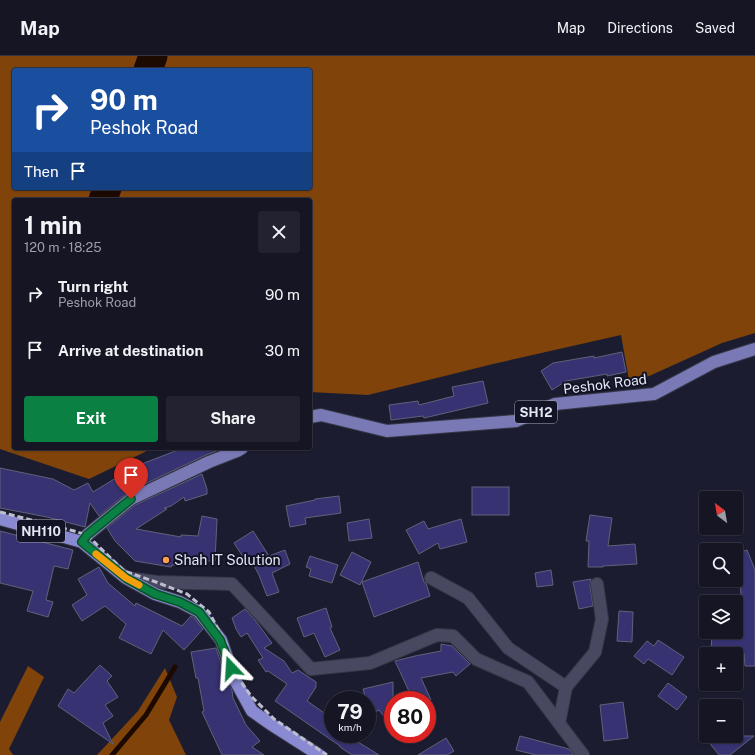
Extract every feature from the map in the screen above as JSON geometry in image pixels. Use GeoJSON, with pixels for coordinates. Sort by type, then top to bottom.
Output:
{"type":"FeatureCollection","features":[{"type":"Feature","properties":{"kind":"highway","name":"NH110"},"geometry":{"type":"LineString","coordinates":[[0,519],[82,542],[126,578],[155,594],[180,602],[199,612],[220,640],[236,682],[252,711],[319,755]]}},
{"type":"Feature","properties":{"kind":"main road","name":"Peshok Road"},"geometry":{"type":"LineString","coordinates":[[312,417],[321,415],[388,431],[516,421],[555,404],[654,394],[714,362],[755,349]]}},
{"type":"Feature","properties":{"kind":"main road"},"geometry":{"type":"LineString","coordinates":[[82,542],[87,535],[131,499],[209,462],[240,450]]}},
{"type":"Feature","properties":{"kind":"street"},"geometry":{"type":"LineString","coordinates":[[126,578],[156,582],[232,584],[311,669],[370,663],[437,634],[453,636],[476,659],[528,682],[583,755]]}},
{"type":"Feature","properties":{"kind":"street"},"geometry":{"type":"LineString","coordinates":[[431,578],[468,598],[508,648],[566,687]]}},
{"type":"Feature","properties":{"kind":"street"},"geometry":{"type":"LineString","coordinates":[[559,723],[566,687],[595,652],[602,619],[597,584]]}},
{"type":"Feature","properties":{"kind":"shaded area"},"geometry":{"type":"Polygon","coordinates":[[[0,56],[142,56],[138,68],[12,68],[12,190],[95,190],[92,198],[12,198],[12,450],[149,450],[89,479],[0,449],[0,56]]]}},
{"type":"Feature","properties":{"kind":"shaded area"},"geometry":{"type":"Polygon","coordinates":[[[158,56],[755,56],[755,333],[722,343],[647,377],[629,380],[621,335],[493,364],[368,395],[312,392],[312,198],[109,198],[111,190],[312,190],[312,68],[154,68],[158,56]]]}},
{"type":"Feature","properties":{"kind":"shaded area"},"geometry":{"type":"Polygon","coordinates":[[[28,666],[44,677],[9,749],[13,755],[0,755],[0,722],[28,666]]]}},
{"type":"Feature","properties":{"kind":"shaded area"},"geometry":{"type":"Polygon","coordinates":[[[165,668],[177,697],[169,720],[186,755],[97,755],[138,711],[165,668]]]}},
{"type":"Feature","properties":{"kind":"building"},"geometry":{"type":"Polygon","coordinates":[[[622,352],[626,372],[566,381],[552,390],[541,371],[553,363],[594,356],[594,358],[622,352]]]}},
{"type":"Feature","properties":{"kind":"building"},"geometry":{"type":"Polygon","coordinates":[[[483,381],[488,403],[424,418],[423,416],[391,420],[389,405],[418,401],[419,405],[454,396],[452,387],[483,381]]]}},
{"type":"Feature","properties":{"kind":"building"},"geometry":{"type":"Polygon","coordinates":[[[178,450],[219,450],[128,492],[99,516],[90,503],[85,527],[47,517],[0,508],[0,468],[53,479],[74,490],[88,483],[93,492],[134,467],[178,450]]]}},
{"type":"Feature","properties":{"kind":"building"},"geometry":{"type":"Polygon","coordinates":[[[202,474],[207,489],[207,494],[185,501],[184,497],[171,506],[164,508],[167,509],[136,529],[181,537],[181,535],[198,536],[202,516],[217,519],[215,561],[199,561],[199,566],[172,565],[171,567],[135,561],[115,541],[107,528],[135,505],[202,474]]]}},
{"type":"Feature","properties":{"kind":"building"},"geometry":{"type":"Polygon","coordinates":[[[472,487],[509,487],[509,515],[472,515],[472,487]]]}},
{"type":"Feature","properties":{"kind":"building"},"geometry":{"type":"Polygon","coordinates":[[[339,496],[341,513],[305,518],[306,524],[290,527],[286,506],[315,499],[339,496]]]}},
{"type":"Feature","properties":{"kind":"building"},"geometry":{"type":"Polygon","coordinates":[[[590,515],[612,518],[608,546],[635,544],[637,564],[588,567],[589,541],[586,541],[590,515]]]}},
{"type":"Feature","properties":{"kind":"building"},"geometry":{"type":"Polygon","coordinates":[[[369,519],[372,538],[349,541],[347,523],[369,519]]]}},
{"type":"Feature","properties":{"kind":"building"},"geometry":{"type":"Polygon","coordinates":[[[461,519],[467,542],[440,549],[438,543],[419,554],[406,530],[424,521],[428,529],[461,519]]]}},
{"type":"Feature","properties":{"kind":"building"},"geometry":{"type":"Polygon","coordinates":[[[0,531],[73,550],[68,569],[54,566],[46,600],[53,602],[48,617],[27,611],[33,591],[0,583],[0,531]]]}},
{"type":"Feature","properties":{"kind":"building"},"geometry":{"type":"Polygon","coordinates":[[[253,531],[269,556],[285,550],[290,564],[272,573],[279,592],[267,596],[259,575],[251,560],[247,563],[234,543],[253,531]]]}},
{"type":"Feature","properties":{"kind":"building"},"geometry":{"type":"Polygon","coordinates":[[[747,550],[755,570],[755,666],[745,666],[743,647],[711,647],[712,639],[743,639],[743,595],[741,595],[740,587],[743,587],[743,551],[747,550]]]}},
{"type":"Feature","properties":{"kind":"building"},"geometry":{"type":"Polygon","coordinates":[[[352,552],[371,562],[360,585],[340,575],[352,552]]]}},
{"type":"Feature","properties":{"kind":"building"},"geometry":{"type":"Polygon","coordinates":[[[310,556],[338,565],[332,583],[309,576],[311,569],[306,567],[310,556]]]}},
{"type":"Feature","properties":{"kind":"building"},"geometry":{"type":"Polygon","coordinates":[[[418,562],[430,596],[374,617],[362,582],[418,562]]]}},
{"type":"Feature","properties":{"kind":"building"},"geometry":{"type":"Polygon","coordinates":[[[99,567],[108,583],[135,606],[136,603],[182,626],[191,616],[203,629],[184,650],[163,630],[151,654],[119,638],[126,624],[105,606],[82,621],[72,605],[87,595],[78,579],[99,567]]]}},
{"type":"Feature","properties":{"kind":"building"},"geometry":{"type":"Polygon","coordinates":[[[551,570],[553,585],[537,587],[535,573],[551,570]]]}},
{"type":"Feature","properties":{"kind":"building"},"geometry":{"type":"Polygon","coordinates":[[[591,579],[590,585],[593,606],[579,609],[573,582],[591,579]]]}},
{"type":"Feature","properties":{"kind":"building"},"geometry":{"type":"Polygon","coordinates":[[[326,608],[332,627],[330,628],[340,650],[325,657],[314,633],[304,637],[297,618],[326,608]]]}},
{"type":"Feature","properties":{"kind":"building"},"geometry":{"type":"Polygon","coordinates":[[[245,609],[272,643],[264,648],[284,661],[292,673],[298,670],[316,682],[316,687],[307,701],[324,713],[324,735],[275,701],[287,684],[268,671],[266,672],[258,660],[263,658],[247,633],[241,637],[232,618],[245,609]]]}},
{"type":"Feature","properties":{"kind":"building"},"geometry":{"type":"Polygon","coordinates":[[[619,611],[633,612],[632,642],[617,641],[619,611]]]}},
{"type":"Feature","properties":{"kind":"building"},"geometry":{"type":"Polygon","coordinates":[[[658,640],[684,657],[672,675],[648,659],[644,664],[634,656],[647,641],[654,646],[658,640]]]}},
{"type":"Feature","properties":{"kind":"building"},"geometry":{"type":"Polygon","coordinates":[[[441,644],[452,646],[470,664],[456,676],[453,672],[421,678],[427,691],[409,691],[395,661],[441,651],[441,644]]]}},
{"type":"Feature","properties":{"kind":"building"},"geometry":{"type":"Polygon","coordinates":[[[216,648],[225,677],[226,676],[232,690],[233,698],[246,725],[260,741],[252,747],[264,755],[222,755],[202,712],[204,711],[198,678],[196,678],[191,652],[216,648]]]}},
{"type":"Feature","properties":{"kind":"building"},"geometry":{"type":"Polygon","coordinates":[[[100,665],[112,676],[107,681],[118,697],[105,705],[113,716],[103,723],[113,744],[58,706],[68,689],[74,693],[100,665]]]}},
{"type":"Feature","properties":{"kind":"building"},"geometry":{"type":"Polygon","coordinates":[[[393,682],[393,691],[384,691],[384,716],[379,710],[376,712],[376,691],[364,691],[363,689],[393,682]]]}},
{"type":"Feature","properties":{"kind":"building"},"geometry":{"type":"Polygon","coordinates":[[[668,683],[687,697],[677,710],[658,696],[668,683]]]}},
{"type":"Feature","properties":{"kind":"building"},"geometry":{"type":"Polygon","coordinates":[[[623,702],[628,738],[604,741],[600,705],[623,702]]]}},
{"type":"Feature","properties":{"kind":"building"},"geometry":{"type":"Polygon","coordinates":[[[520,736],[569,749],[574,755],[536,755],[516,750],[520,736]]]}},
{"type":"Feature","properties":{"kind":"building"},"geometry":{"type":"Polygon","coordinates":[[[743,736],[754,736],[730,755],[719,755],[710,743],[743,743],[743,736]]]}},
{"type":"Feature","properties":{"kind":"building"},"geometry":{"type":"Polygon","coordinates":[[[446,738],[454,751],[447,755],[418,755],[446,738]]]}},
{"type":"Feature","properties":{"kind":"building"},"geometry":{"type":"Polygon","coordinates":[[[336,743],[360,743],[379,755],[352,755],[336,743]]]}},
{"type":"Feature","properties":{"kind":"waterway"},"geometry":{"type":"LineString","coordinates":[[149,68],[153,56]]}},
{"type":"Feature","properties":{"kind":"waterway"},"geometry":{"type":"LineString","coordinates":[[104,198],[106,190]]}},
{"type":"Feature","properties":{"kind":"waterway"},"geometry":{"type":"LineString","coordinates":[[112,755],[146,715],[175,667]]}},
{"type":"Feature","properties":{"kind":"railway"},"geometry":{"type":"LineString","coordinates":[[0,512],[87,535],[124,571],[187,594],[209,612],[226,644],[237,676],[251,696],[274,719],[327,755]]}},
{"type":"Feature","properties":{"kind":"slow traffic"},"geometry":{"type":"LineString","coordinates":[[96,554],[126,578],[139,585]]}},
{"type":"Feature","properties":{"kind":"place","name":"Shah IT Solution"},"geometry":{"type":"Point","coordinates":[166,560]}},
{"type":"Feature","properties":{"kind":"route"},"geometry":{"type":"LineString","coordinates":[[131,499],[87,535],[82,542],[126,578],[155,594],[180,602],[199,612],[220,640],[231,668]]}}]}
